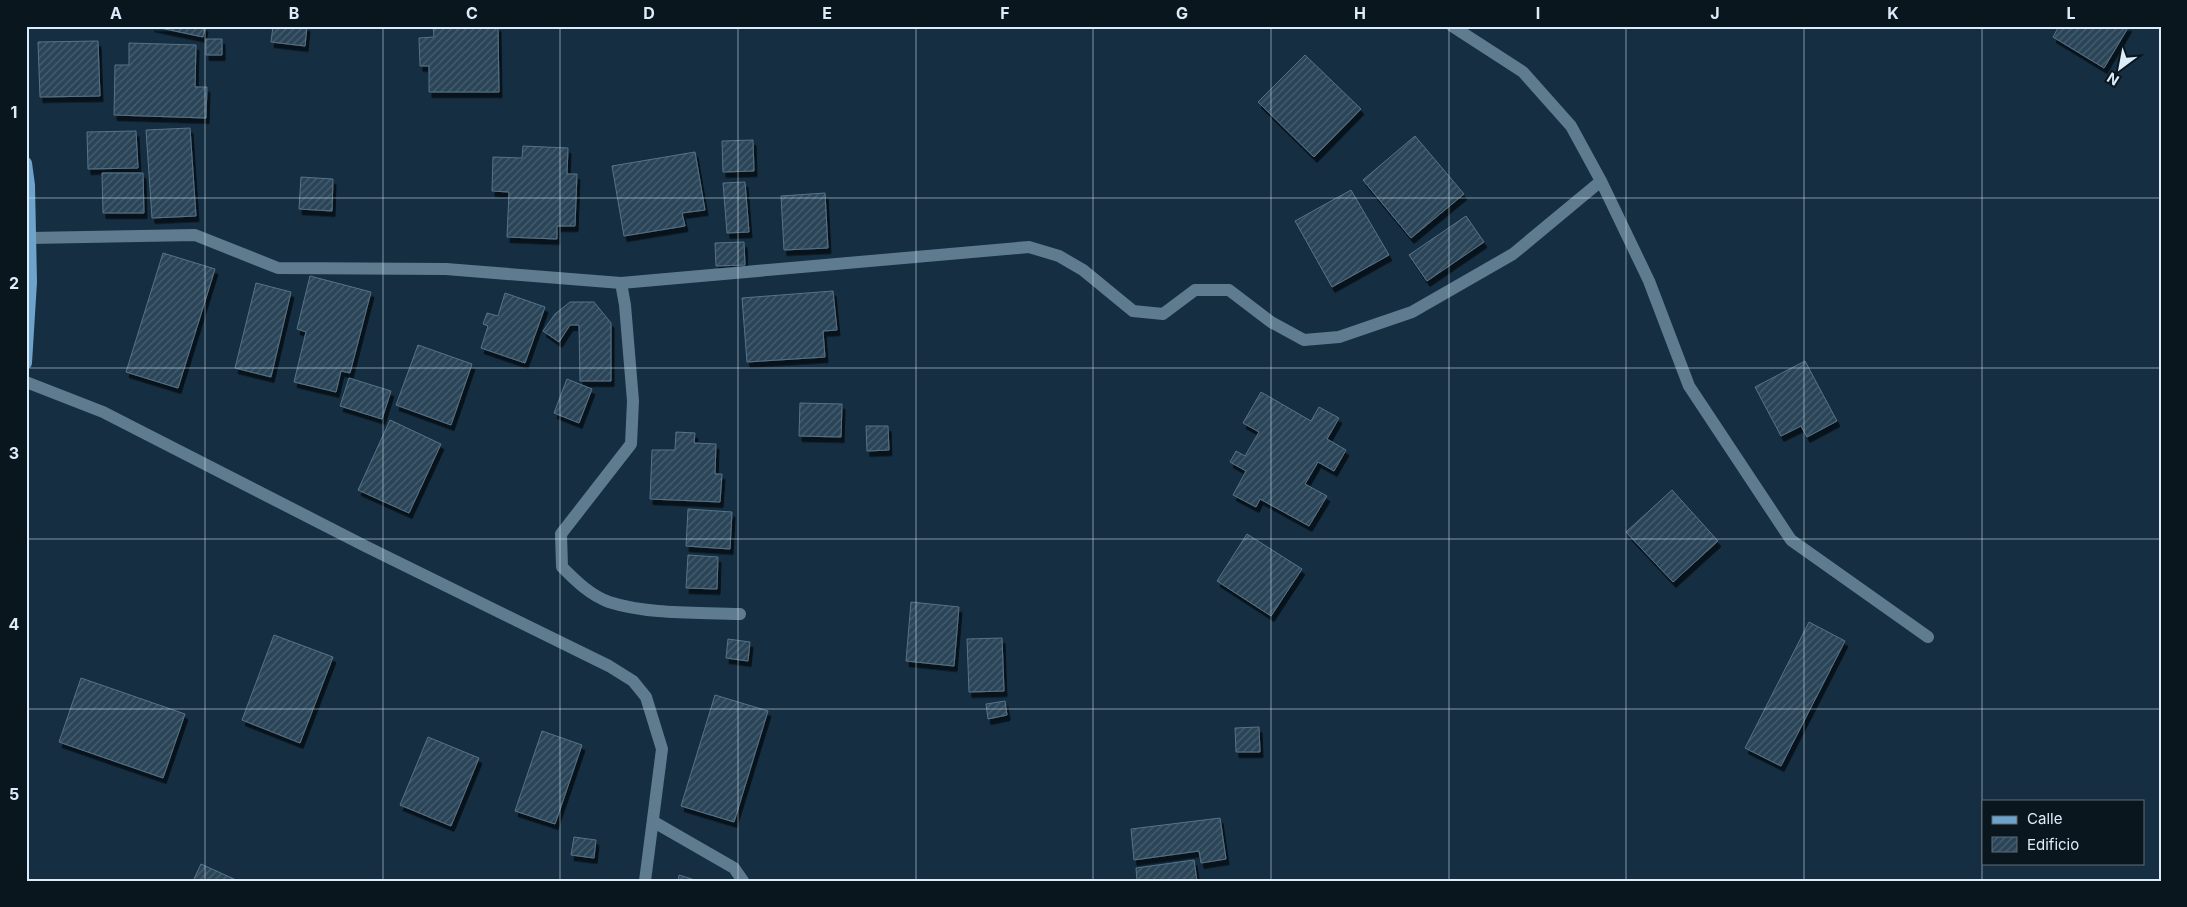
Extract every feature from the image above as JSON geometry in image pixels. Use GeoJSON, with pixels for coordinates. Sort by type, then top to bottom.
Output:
{"type":"FeatureCollection","features":[{"type":"Feature","properties":{"kind":"main road"},"geometry":{"type":"LineString","coordinates":[[26,163],[31,282],[26,363]]}},
{"type":"Feature","properties":{"kind":"street"},"geometry":{"type":"LineString","coordinates":[[1452,26],[1523,72],[1571,126],[1601,181],[1649,281],[1689,386],[1792,540],[1928,637]]}},
{"type":"Feature","properties":{"kind":"street"},"geometry":{"type":"LineString","coordinates":[[30,238],[195,234],[278,268],[446,269],[621,283],[1029,246],[1059,256],[1083,270],[1134,311],[1163,314],[1195,290],[1228,290],[1271,322],[1304,340],[1339,337],[1412,312],[1513,254],[1601,181]]}},
{"type":"Feature","properties":{"kind":"street"},"geometry":{"type":"LineString","coordinates":[[621,283],[625,305],[633,401],[630,444],[561,534],[562,567],[584,589],[608,602],[653,610],[740,614]]}},
{"type":"Feature","properties":{"kind":"street"},"geometry":{"type":"LineString","coordinates":[[26,382],[103,412],[365,546],[609,666],[633,681],[646,698],[662,749],[646,881]]}},
{"type":"Feature","properties":{"kind":"street"},"geometry":{"type":"LineString","coordinates":[[654,822],[734,868],[743,881]]}},
{"type":"Feature","properties":{"kind":"building"},"geometry":{"type":"Polygon","coordinates":[[[151,26],[205,26],[203,37],[151,26]]]}},
{"type":"Feature","properties":{"kind":"building"},"geometry":{"type":"Polygon","coordinates":[[[273,26],[307,26],[305,46],[271,42],[273,26]]]}},
{"type":"Feature","properties":{"kind":"building"},"geometry":{"type":"Polygon","coordinates":[[[433,26],[498,26],[499,92],[429,92],[429,66],[420,66],[419,38],[434,37],[433,26]]]}},
{"type":"Feature","properties":{"kind":"building"},"geometry":{"type":"Polygon","coordinates":[[[2059,26],[2129,26],[2104,68],[2053,37],[2059,26]]]}},
{"type":"Feature","properties":{"kind":"building"},"geometry":{"type":"Polygon","coordinates":[[[206,39],[222,39],[222,55],[206,55],[206,39]]]}},
{"type":"Feature","properties":{"kind":"building"},"geometry":{"type":"Polygon","coordinates":[[[98,41],[100,96],[40,97],[38,42],[98,41]]]}},
{"type":"Feature","properties":{"kind":"building"},"geometry":{"type":"Polygon","coordinates":[[[129,43],[196,45],[195,87],[207,87],[206,118],[114,115],[115,65],[129,65],[129,43]]]}},
{"type":"Feature","properties":{"kind":"building"},"geometry":{"type":"Polygon","coordinates":[[[1305,55],[1361,109],[1314,157],[1258,102],[1305,55]]]}},
{"type":"Feature","properties":{"kind":"building"},"geometry":{"type":"Polygon","coordinates":[[[190,128],[196,216],[152,218],[146,130],[190,128]]]}},
{"type":"Feature","properties":{"kind":"building"},"geometry":{"type":"Polygon","coordinates":[[[136,131],[138,168],[88,169],[87,132],[136,131]]]}},
{"type":"Feature","properties":{"kind":"building"},"geometry":{"type":"Polygon","coordinates":[[[1415,136],[1464,194],[1411,238],[1363,180],[1415,136]]]}},
{"type":"Feature","properties":{"kind":"building"},"geometry":{"type":"Polygon","coordinates":[[[753,140],[754,171],[723,172],[722,141],[753,140]]]}},
{"type":"Feature","properties":{"kind":"building"},"geometry":{"type":"Polygon","coordinates":[[[523,146],[568,148],[567,174],[577,174],[575,226],[557,226],[557,239],[507,237],[509,192],[492,191],[493,157],[522,158],[523,146]]]}},
{"type":"Feature","properties":{"kind":"building"},"geometry":{"type":"Polygon","coordinates":[[[695,152],[705,210],[682,213],[685,226],[624,236],[612,166],[695,152]]]}},
{"type":"Feature","properties":{"kind":"building"},"geometry":{"type":"Polygon","coordinates":[[[102,173],[143,173],[144,213],[103,213],[102,173]]]}},
{"type":"Feature","properties":{"kind":"building"},"geometry":{"type":"Polygon","coordinates":[[[301,177],[333,179],[332,211],[299,209],[301,177]]]}},
{"type":"Feature","properties":{"kind":"building"},"geometry":{"type":"Polygon","coordinates":[[[745,182],[749,232],[727,233],[723,183],[745,182]]]}},
{"type":"Feature","properties":{"kind":"building"},"geometry":{"type":"Polygon","coordinates":[[[1351,190],[1389,255],[1332,287],[1295,221],[1351,190]]]}},
{"type":"Feature","properties":{"kind":"building"},"geometry":{"type":"Polygon","coordinates":[[[825,193],[828,248],[784,250],[781,196],[825,193]]]}},
{"type":"Feature","properties":{"kind":"building"},"geometry":{"type":"Polygon","coordinates":[[[1466,216],[1484,242],[1427,281],[1409,255],[1466,216]]]}},
{"type":"Feature","properties":{"kind":"building"},"geometry":{"type":"Polygon","coordinates":[[[744,242],[745,265],[716,266],[715,243],[744,242]]]}},
{"type":"Feature","properties":{"kind":"building"},"geometry":{"type":"Polygon","coordinates":[[[163,253],[215,269],[178,388],[126,372],[163,253]]]}},
{"type":"Feature","properties":{"kind":"building"},"geometry":{"type":"Polygon","coordinates":[[[310,276],[371,292],[350,373],[341,371],[336,392],[294,382],[306,332],[297,329],[310,276]]]}},
{"type":"Feature","properties":{"kind":"building"},"geometry":{"type":"Polygon","coordinates":[[[256,283],[291,292],[271,377],[235,368],[256,283]]]}},
{"type":"Feature","properties":{"kind":"building"},"geometry":{"type":"Polygon","coordinates":[[[833,291],[837,330],[823,331],[825,357],[747,362],[742,298],[833,291]]]}},
{"type":"Feature","properties":{"kind":"building"},"geometry":{"type":"Polygon","coordinates":[[[505,293],[545,307],[525,363],[481,348],[488,326],[483,324],[487,313],[498,316],[505,293]]]}},
{"type":"Feature","properties":{"kind":"building"},"geometry":{"type":"Polygon","coordinates":[[[570,302],[594,302],[611,323],[611,381],[580,381],[579,325],[570,325],[559,342],[543,331],[555,314],[570,302]]]}},
{"type":"Feature","properties":{"kind":"building"},"geometry":{"type":"Polygon","coordinates":[[[418,345],[472,364],[451,425],[396,405],[418,345]]]}},
{"type":"Feature","properties":{"kind":"building"},"geometry":{"type":"Polygon","coordinates":[[[1805,361],[1837,421],[1807,437],[1801,426],[1781,436],[1755,387],[1805,361]]]}},
{"type":"Feature","properties":{"kind":"building"},"geometry":{"type":"Polygon","coordinates":[[[349,378],[391,391],[382,419],[340,406],[349,378]]]}},
{"type":"Feature","properties":{"kind":"building"},"geometry":{"type":"Polygon","coordinates":[[[567,379],[592,389],[579,423],[554,413],[567,379]]]}},
{"type":"Feature","properties":{"kind":"building"},"geometry":{"type":"Polygon","coordinates":[[[1261,392],[1311,421],[1319,407],[1339,418],[1327,439],[1346,450],[1334,471],[1318,462],[1305,484],[1327,496],[1309,526],[1260,499],[1256,507],[1233,495],[1246,471],[1230,462],[1236,451],[1245,456],[1259,432],[1243,423],[1261,392]]]}},
{"type":"Feature","properties":{"kind":"building"},"geometry":{"type":"Polygon","coordinates":[[[800,403],[842,404],[841,437],[799,436],[800,403]]]}},
{"type":"Feature","properties":{"kind":"building"},"geometry":{"type":"Polygon","coordinates":[[[390,420],[441,444],[409,513],[358,490],[390,420]]]}},
{"type":"Feature","properties":{"kind":"building"},"geometry":{"type":"Polygon","coordinates":[[[866,426],[888,426],[889,450],[867,451],[866,426]]]}},
{"type":"Feature","properties":{"kind":"building"},"geometry":{"type":"Polygon","coordinates":[[[676,432],[695,433],[694,443],[716,444],[715,474],[722,474],[720,502],[650,499],[652,450],[675,450],[676,432]]]}},
{"type":"Feature","properties":{"kind":"building"},"geometry":{"type":"Polygon","coordinates":[[[1672,490],[1718,541],[1673,582],[1626,532],[1672,490]]]}},
{"type":"Feature","properties":{"kind":"building"},"geometry":{"type":"Polygon","coordinates":[[[688,509],[732,512],[730,549],[686,546],[688,509]]]}},
{"type":"Feature","properties":{"kind":"building"},"geometry":{"type":"Polygon","coordinates":[[[1247,534],[1302,569],[1271,616],[1217,581],[1247,534]]]}},
{"type":"Feature","properties":{"kind":"building"},"geometry":{"type":"Polygon","coordinates":[[[688,555],[718,557],[717,589],[686,588],[688,555]]]}},
{"type":"Feature","properties":{"kind":"building"},"geometry":{"type":"Polygon","coordinates":[[[911,602],[959,607],[954,666],[906,661],[911,602]]]}},
{"type":"Feature","properties":{"kind":"building"},"geometry":{"type":"Polygon","coordinates":[[[1809,622],[1845,641],[1781,766],[1745,748],[1809,622]]]}},
{"type":"Feature","properties":{"kind":"building"},"geometry":{"type":"Polygon","coordinates":[[[274,635],[333,657],[300,743],[242,720],[274,635]]]}},
{"type":"Feature","properties":{"kind":"building"},"geometry":{"type":"Polygon","coordinates":[[[1002,638],[1004,691],[969,692],[967,639],[1002,638]]]}},
{"type":"Feature","properties":{"kind":"building"},"geometry":{"type":"Polygon","coordinates":[[[728,639],[750,642],[748,661],[726,658],[728,639]]]}},
{"type":"Feature","properties":{"kind":"building"},"geometry":{"type":"Polygon","coordinates":[[[81,678],[185,714],[163,778],[59,742],[81,678]]]}},
{"type":"Feature","properties":{"kind":"building"},"geometry":{"type":"Polygon","coordinates":[[[715,695],[768,711],[734,822],[681,806],[715,695]]]}},
{"type":"Feature","properties":{"kind":"building"},"geometry":{"type":"Polygon","coordinates":[[[1005,701],[1007,715],[988,719],[986,704],[1005,701]]]}},
{"type":"Feature","properties":{"kind":"building"},"geometry":{"type":"Polygon","coordinates":[[[1259,727],[1260,752],[1236,752],[1235,728],[1259,727]]]}},
{"type":"Feature","properties":{"kind":"building"},"geometry":{"type":"Polygon","coordinates":[[[542,731],[582,745],[555,824],[515,811],[542,731]]]}},
{"type":"Feature","properties":{"kind":"building"},"geometry":{"type":"Polygon","coordinates":[[[428,737],[479,758],[451,826],[400,805],[428,737]]]}},
{"type":"Feature","properties":{"kind":"building"},"geometry":{"type":"Polygon","coordinates":[[[1220,818],[1226,859],[1201,863],[1199,851],[1134,860],[1131,829],[1220,818]]]}},
{"type":"Feature","properties":{"kind":"building"},"geometry":{"type":"Polygon","coordinates":[[[574,837],[596,840],[594,858],[571,855],[574,837]]]}},
{"type":"Feature","properties":{"kind":"building"},"geometry":{"type":"Polygon","coordinates":[[[1194,860],[1197,881],[1137,881],[1136,868],[1194,860]]]}},
{"type":"Feature","properties":{"kind":"building"},"geometry":{"type":"Polygon","coordinates":[[[201,864],[234,879],[233,881],[193,881],[201,864]]]}},
{"type":"Feature","properties":{"kind":"building"},"geometry":{"type":"Polygon","coordinates":[[[679,875],[698,881],[678,881],[679,875]]]}}]}
